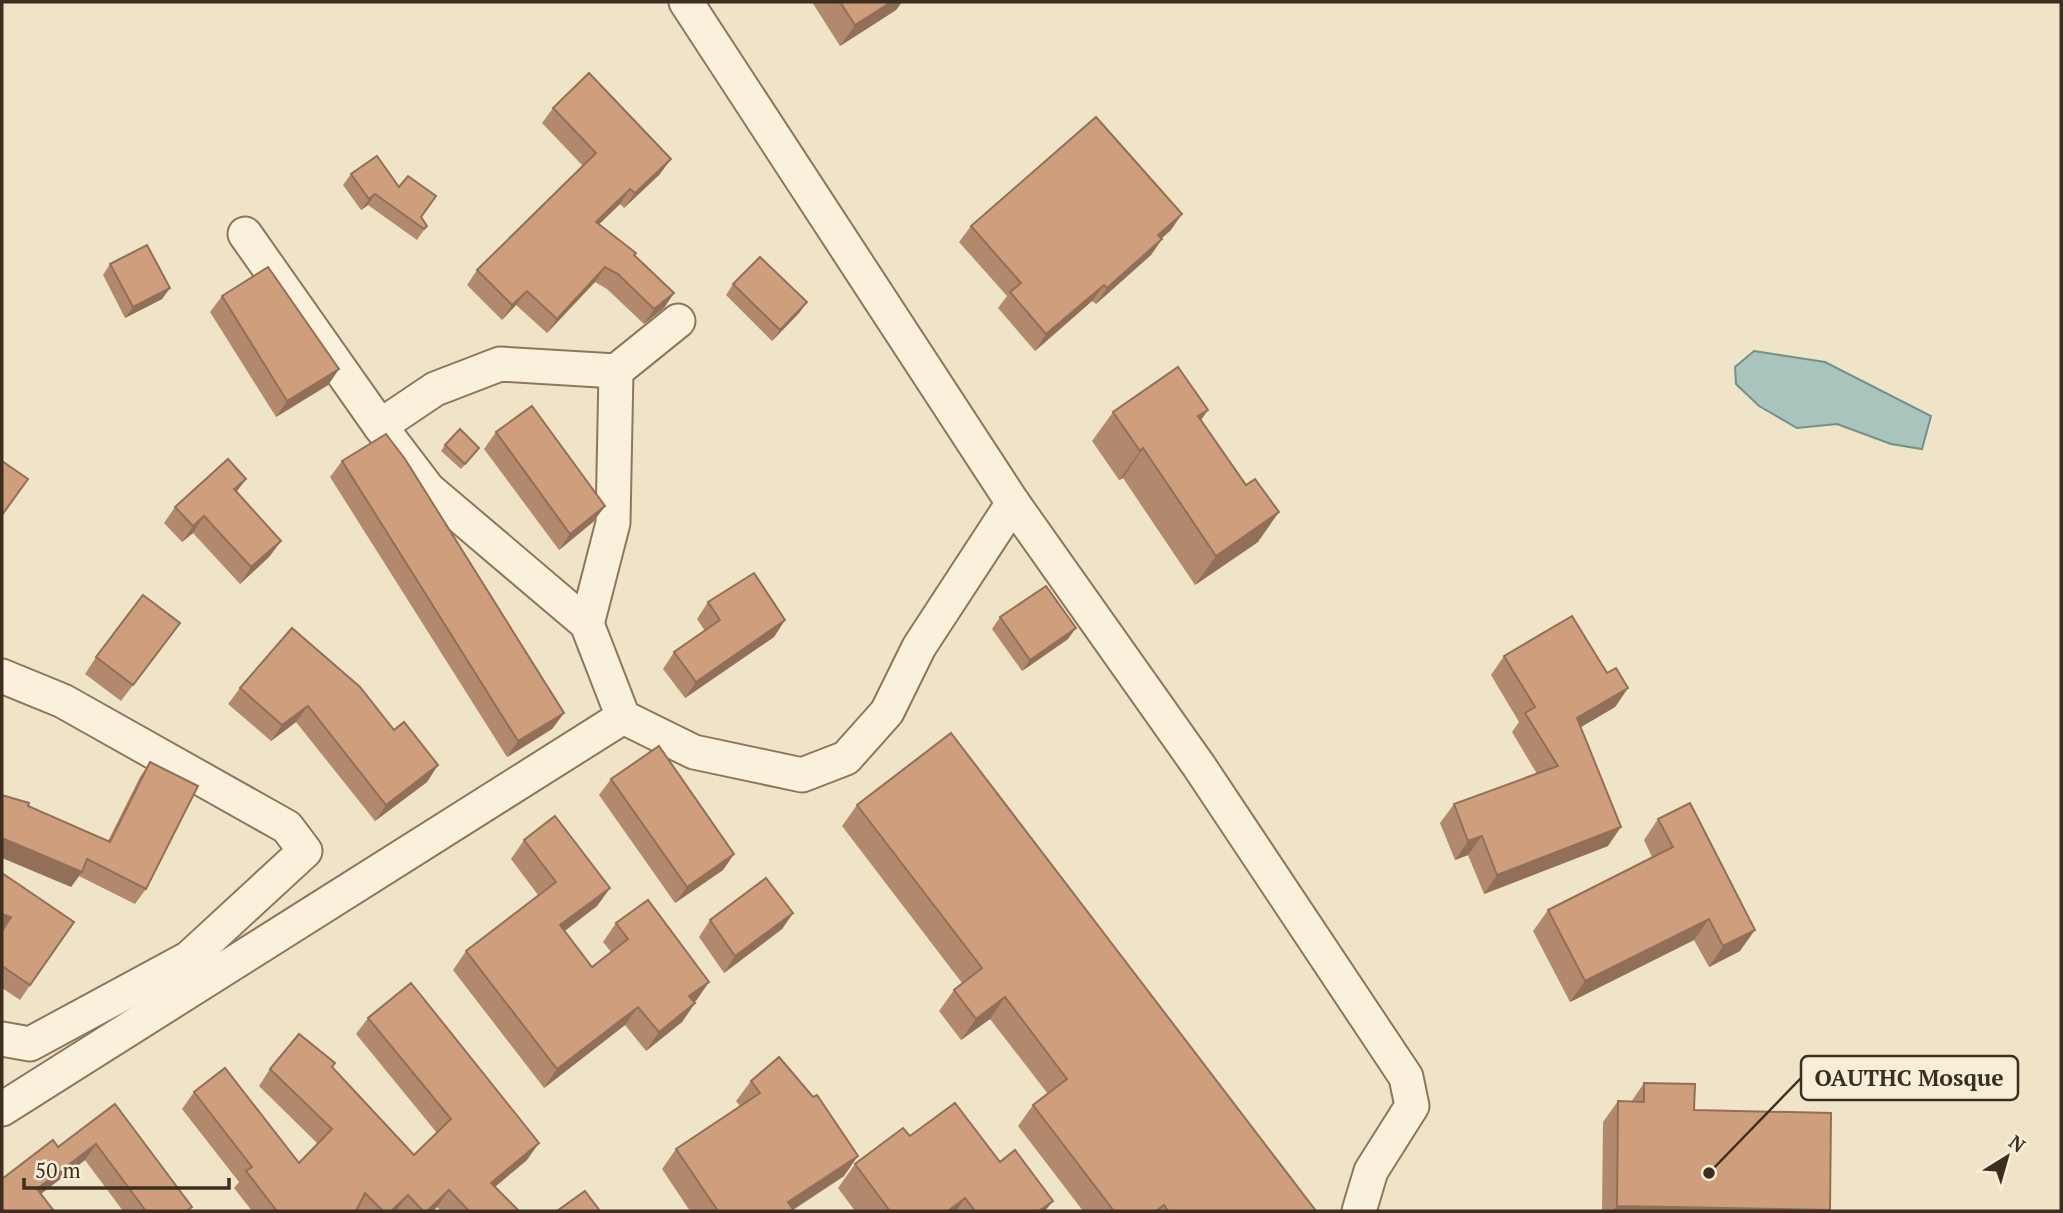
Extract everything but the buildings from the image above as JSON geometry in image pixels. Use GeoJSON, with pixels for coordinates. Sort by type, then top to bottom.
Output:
{"type":"FeatureCollection","features":[{"type":"Feature","properties":{"kind":"street"},"geometry":{"type":"LineString","coordinates":[[686,2],[1013,503],[1199,766],[1406,1077],[1412,1106],[1371,1171],[1359,1211]]}},
{"type":"Feature","properties":{"kind":"street"},"geometry":{"type":"LineString","coordinates":[[245,234],[380,426],[428,489],[587,624],[623,717],[694,752],[802,775],[846,758],[887,712],[919,647],[1013,503]]}},
{"type":"Feature","properties":{"kind":"street"},"geometry":{"type":"LineString","coordinates":[[380,426],[435,389],[500,364],[616,371],[678,321]]}},
{"type":"Feature","properties":{"kind":"street"},"geometry":{"type":"LineString","coordinates":[[587,624],[613,523],[616,371]]}},
{"type":"Feature","properties":{"kind":"street"},"geometry":{"type":"LineString","coordinates":[[2,676],[63,701],[287,827],[305,851],[189,958],[30,1044],[2,1039]]}},
{"type":"Feature","properties":{"kind":"street"},"geometry":{"type":"LineString","coordinates":[[2,1109],[623,717]]}},
{"type":"Feature","properties":{"kind":"water"},"geometry":{"type":"Polygon","coordinates":[[[1754,351],[1825,362],[1931,416],[1922,449],[1891,444],[1837,424],[1797,428],[1759,406],[1736,384],[1735,367],[1754,351]]]}},
{"type":"Feature","properties":{"kind":"place","name":"OAUTHC Mosque"},"geometry":{"type":"Point","coordinates":[1709,1173]}}]}
